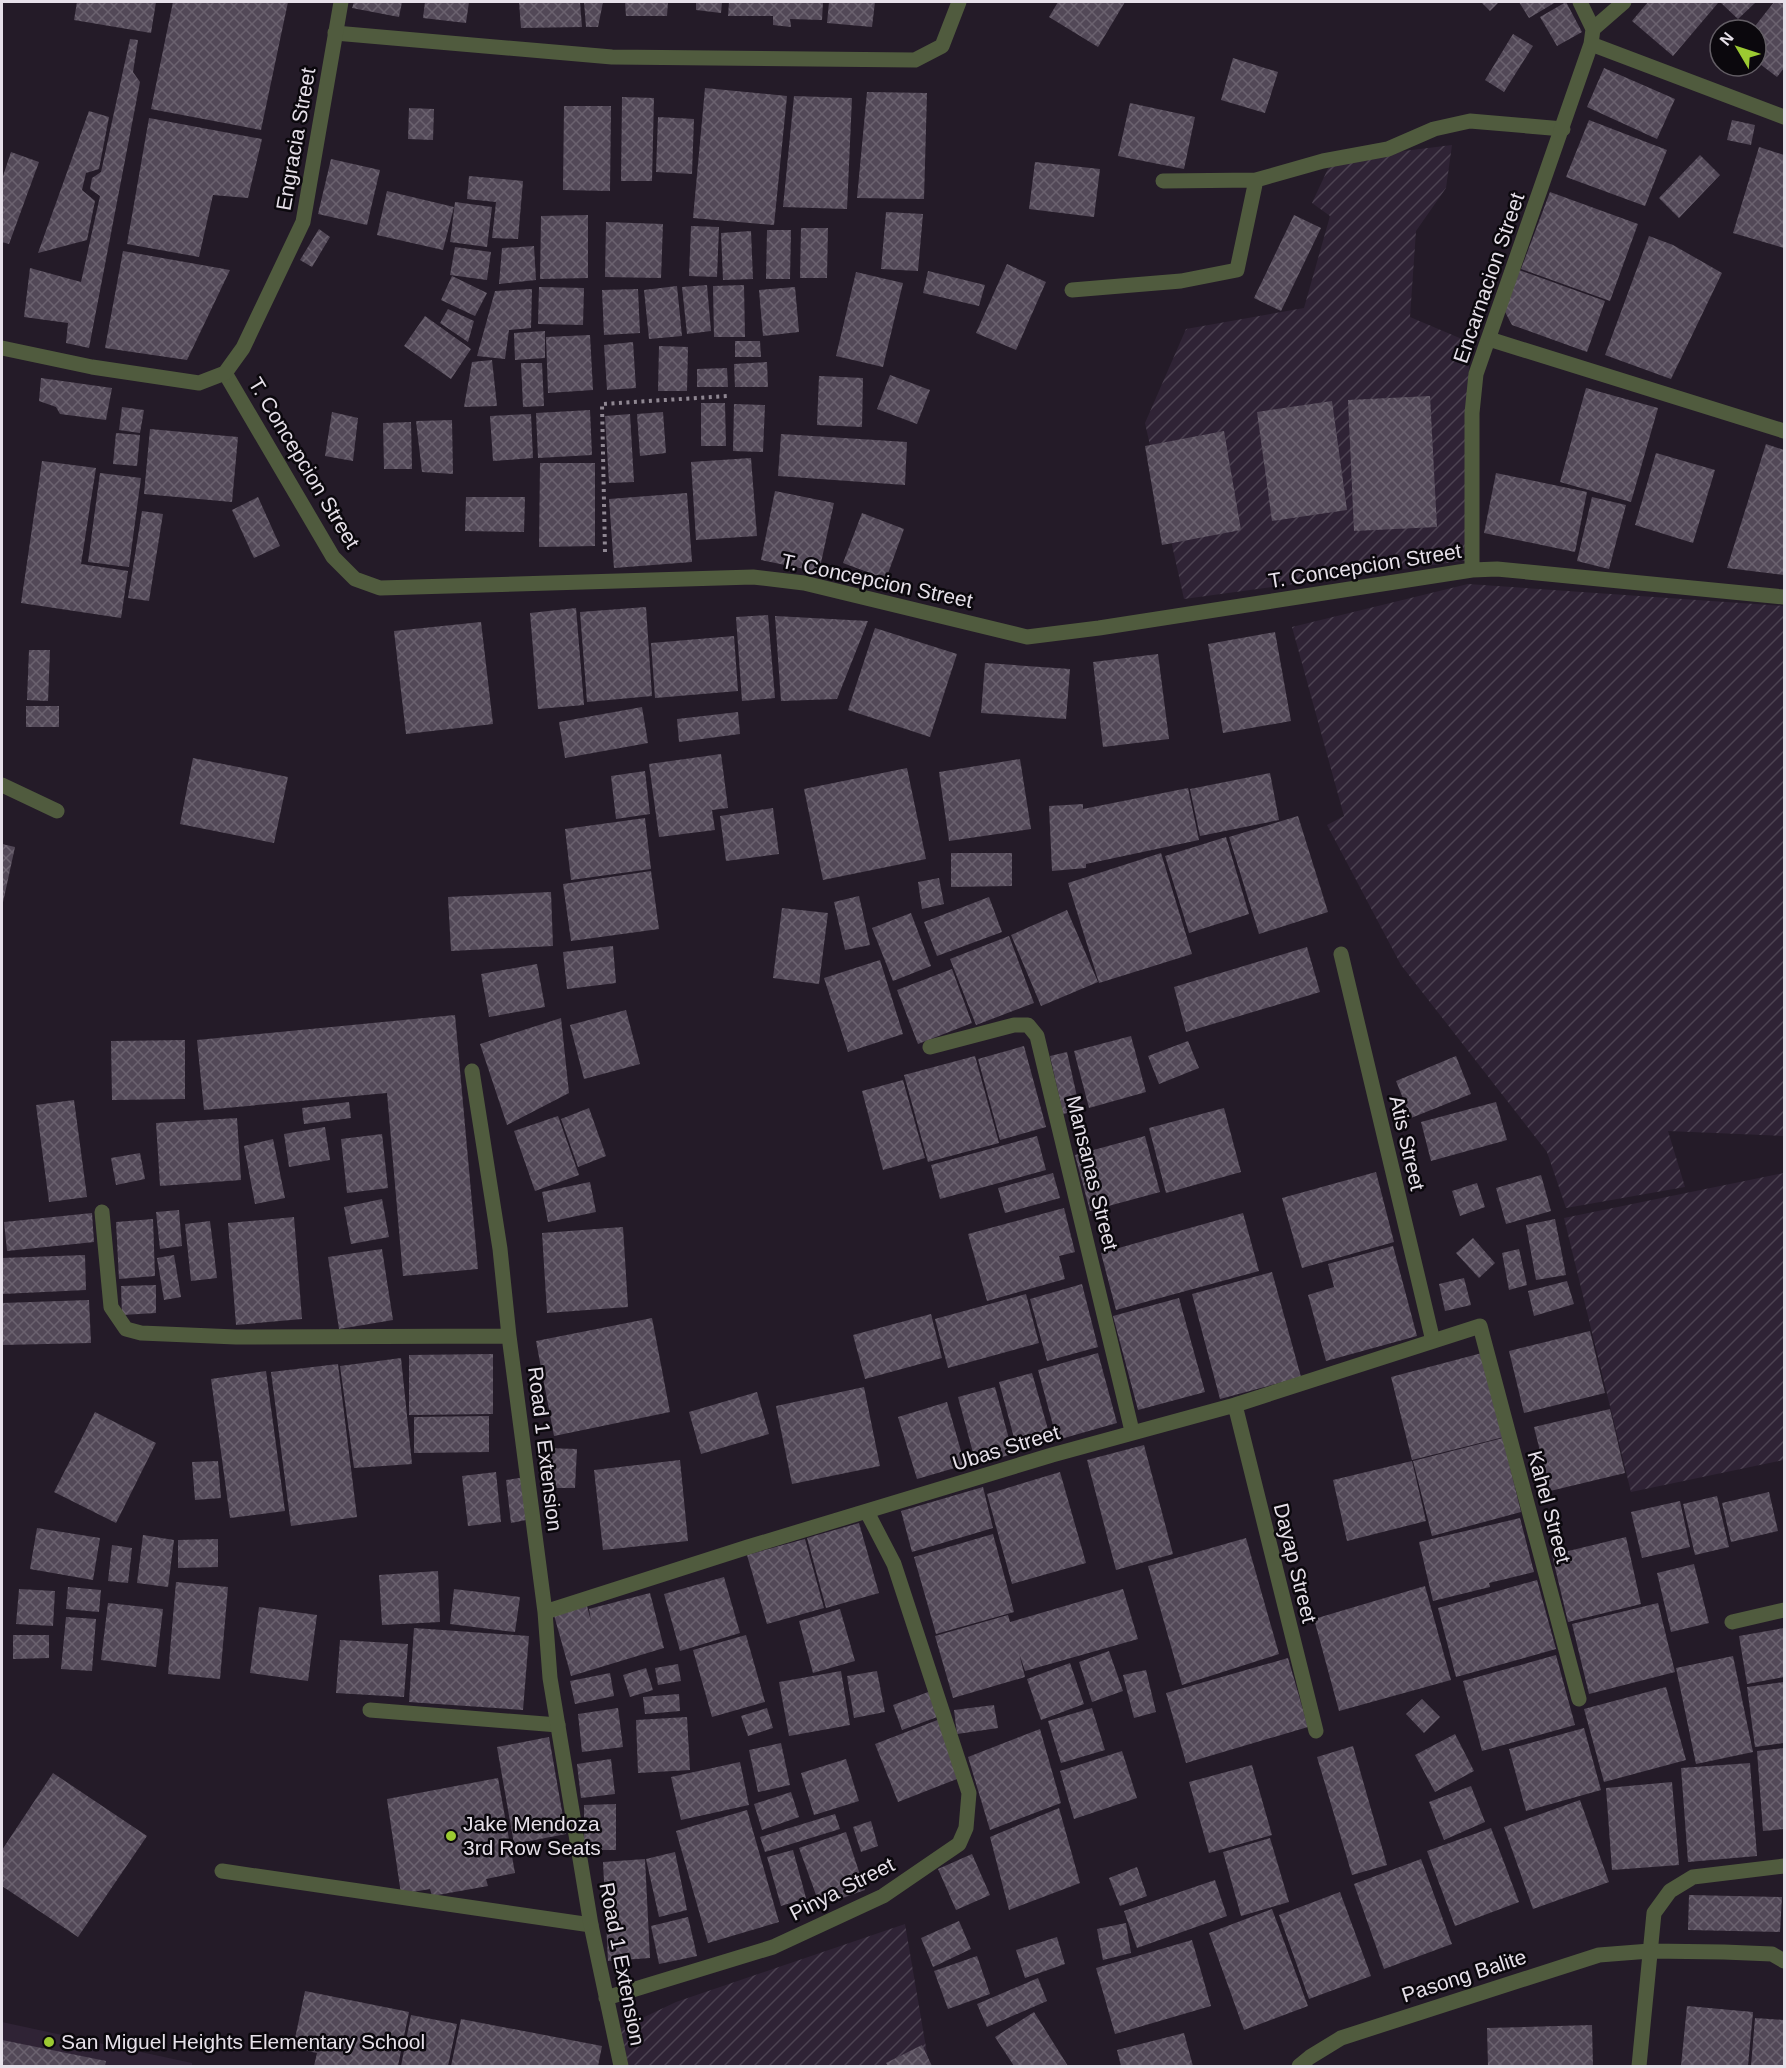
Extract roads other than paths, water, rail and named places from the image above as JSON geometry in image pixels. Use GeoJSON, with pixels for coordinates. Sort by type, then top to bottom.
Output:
{"type":"FeatureCollection","features":[{"type":"Feature","properties":{"kind":"street","name":"Engracia Street"},"geometry":{"type":"LineString","coordinates":[[225,373],[243,348],[303,222],[341,2]]}},
{"type":"Feature","properties":{"kind":"street"},"geometry":{"type":"LineString","coordinates":[[335,33],[612,57],[915,60],[942,46],[959,2]]}},
{"type":"Feature","properties":{"kind":"street"},"geometry":{"type":"LineString","coordinates":[[1580,2],[1592,37],[1785,117]]}},
{"type":"Feature","properties":{"kind":"street"},"geometry":{"type":"LineString","coordinates":[[1592,37],[1624,2]]}},
{"type":"Feature","properties":{"kind":"street","name":"Encarnacion Street"},"geometry":{"type":"LineString","coordinates":[[1472,570],[1472,413],[1476,374],[1563,129],[1592,37]]}},
{"type":"Feature","properties":{"kind":"street"},"geometry":{"type":"LineString","coordinates":[[1163,181],[1256,180],[1323,161],[1388,149],[1434,129],[1470,121],[1563,129]]}},
{"type":"Feature","properties":{"kind":"street"},"geometry":{"type":"LineString","coordinates":[[1072,290],[1181,281],[1237,270],[1256,180]]}},
{"type":"Feature","properties":{"kind":"street"},"geometry":{"type":"LineString","coordinates":[[1489,339],[1785,432]]}},
{"type":"Feature","properties":{"kind":"street","name":"T. Concepcion Street"},"geometry":{"type":"LineString","coordinates":[[2,348],[92,367],[199,383],[225,373],[333,557],[355,579],[380,588],[753,577],[804,583],[1027,637],[1100,628],[1472,570],[1497,569],[1785,597]]}},
{"type":"Feature","properties":{"kind":"street"},"geometry":{"type":"LineString","coordinates":[[2,785],[57,811]]}},
{"type":"Feature","properties":{"kind":"street","name":"Atis Street"},"geometry":{"type":"LineString","coordinates":[[1341,954],[1433,1341]]}},
{"type":"Feature","properties":{"kind":"street","name":"Mansanas Street"},"geometry":{"type":"LineString","coordinates":[[930,1047],[1014,1025],[1028,1025],[1037,1036],[1132,1431]]}},
{"type":"Feature","properties":{"kind":"street","name":"Road 1 Extension"},"geometry":{"type":"LineString","coordinates":[[472,1071],[501,1249],[509,1336],[545,1612],[550,1678],[591,1925],[621,2067]]}},
{"type":"Feature","properties":{"kind":"street"},"geometry":{"type":"LineString","coordinates":[[102,1212],[111,1307],[126,1329],[141,1333],[236,1337],[509,1336]]}},
{"type":"Feature","properties":{"kind":"street","name":"Ubas Street"},"geometry":{"type":"LineString","coordinates":[[545,1612],[1132,1431],[1235,1405],[1479,1326]]}},
{"type":"Feature","properties":{"kind":"street","name":"Kahel Street"},"geometry":{"type":"LineString","coordinates":[[1479,1326],[1579,1699]]}},
{"type":"Feature","properties":{"kind":"street","name":"Dayap Street"},"geometry":{"type":"LineString","coordinates":[[1235,1405],[1316,1731]]}},
{"type":"Feature","properties":{"kind":"street","name":"Pinya Street"},"geometry":{"type":"LineString","coordinates":[[606,1998],[773,1947],[883,1896],[959,1844],[966,1828],[969,1792],[894,1564],[867,1512]]}},
{"type":"Feature","properties":{"kind":"street"},"geometry":{"type":"LineString","coordinates":[[1732,1622],[1785,1610]]}},
{"type":"Feature","properties":{"kind":"street"},"geometry":{"type":"LineString","coordinates":[[370,1710],[558,1725]]}},
{"type":"Feature","properties":{"kind":"street"},"geometry":{"type":"LineString","coordinates":[[1639,2067],[1654,1912],[1670,1891],[1693,1877],[1785,1866]]}},
{"type":"Feature","properties":{"kind":"street"},"geometry":{"type":"LineString","coordinates":[[222,1871],[591,1925]]}},
{"type":"Feature","properties":{"kind":"street","name":"Pasong Balite"},"geometry":{"type":"LineString","coordinates":[[1299,2067],[1310,2057],[1341,2038],[1599,1955],[1650,1951],[1772,1954],[1785,1961]]}},
{"type":"Feature","properties":{"kind":"place","name":"Jake Mendoza 3rd Row Seats"},"geometry":{"type":"Point","coordinates":[451,1836]}},
{"type":"Feature","properties":{"kind":"place","name":"San Miguel Heights Elementary School"},"geometry":{"type":"Point","coordinates":[49,2042]}}]}
